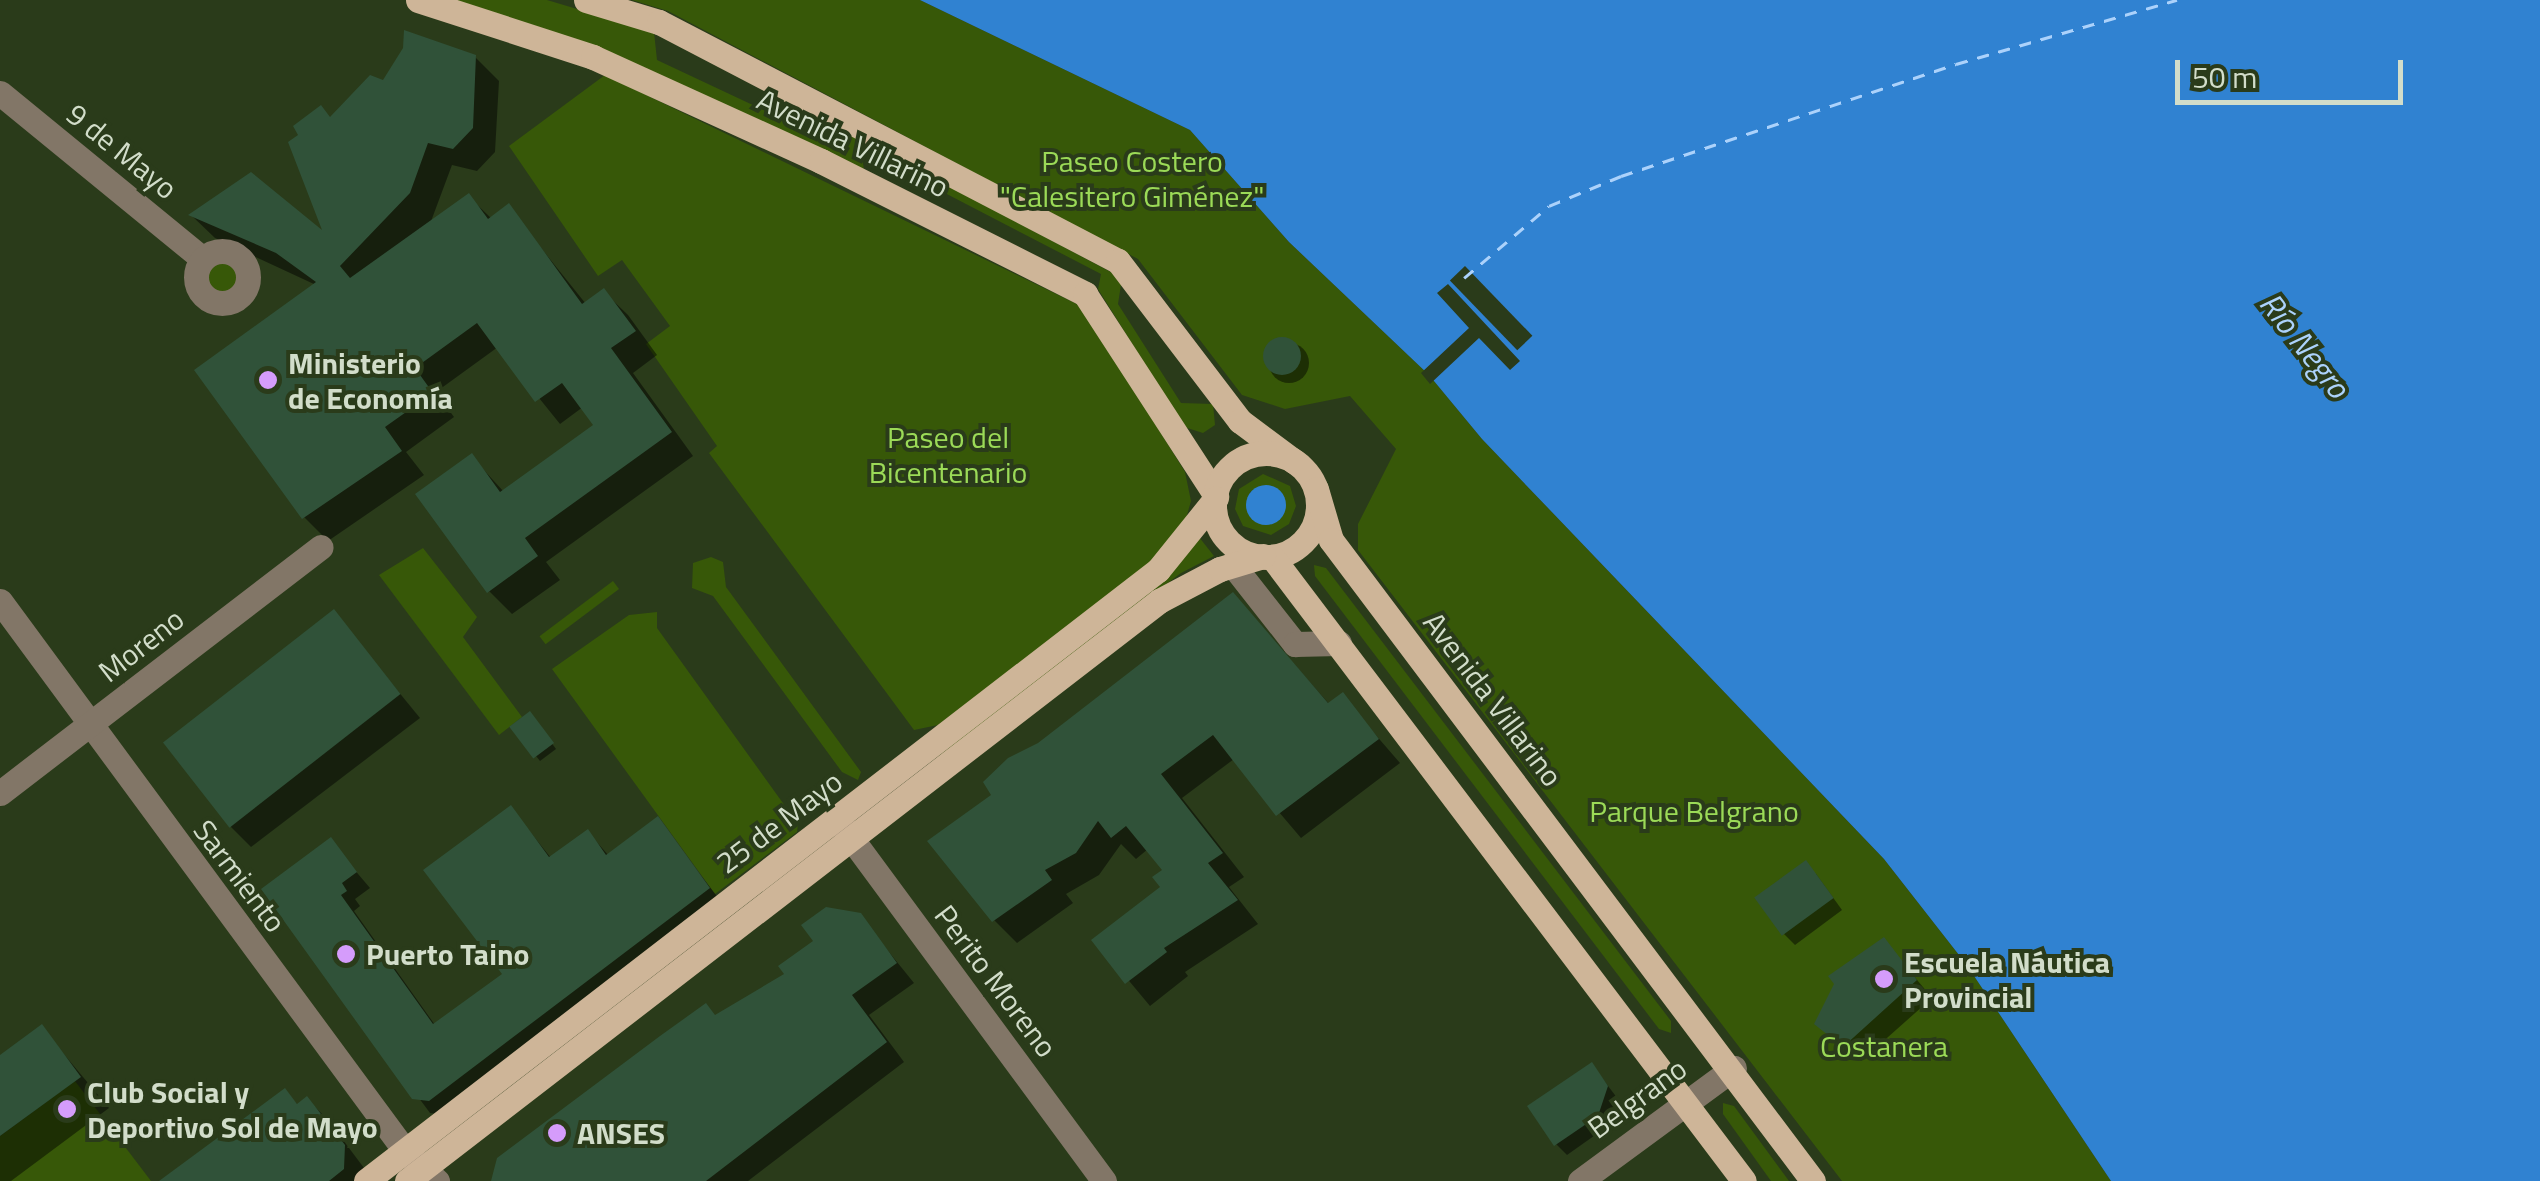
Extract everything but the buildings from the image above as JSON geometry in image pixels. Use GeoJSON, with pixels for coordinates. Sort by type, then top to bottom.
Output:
{"type":"FeatureCollection","features":[{"type":"Feature","properties":{"kind":"main road","name":"Avenida Villarino"},"geometry":{"type":"LineString","coordinates":[[418,0],[593,56],[821,161],[1085,294],[1216,497]]}},
{"type":"Feature","properties":{"kind":"main road","name":"Avenida Villarino"},"geometry":{"type":"LineString","coordinates":[[586,0],[659,22],[1118,261],[1240,421],[1295,462]]}},
{"type":"Feature","properties":{"kind":"main road","name":"25 de Mayo"},"geometry":{"type":"LineString","coordinates":[[424,1176],[1158,570],[1216,497],[1224,474],[1250,456],[1295,462]]}},
{"type":"Feature","properties":{"kind":"main road"},"geometry":{"type":"LineString","coordinates":[[1295,462],[1316,490]]}},
{"type":"Feature","properties":{"kind":"main road","name":"Avenida Villarino"},"geometry":{"type":"LineString","coordinates":[[1316,490],[1330,540],[1734,1068],[1813,1181]]}},
{"type":"Feature","properties":{"kind":"main road","name":"25 de Mayo"},"geometry":{"type":"LineString","coordinates":[[366,1181],[1159,601],[1232,564],[1268,557],[1309,534],[1316,490]]}},
{"type":"Feature","properties":{"kind":"main road"},"geometry":{"type":"LineString","coordinates":[[1216,497],[1214,515],[1229,541],[1268,557],[1339,643],[1744,1181]]}},
{"type":"Feature","properties":{"kind":"street","name":"9 de Mayo"},"geometry":{"type":"LineString","coordinates":[[0,93],[203,259]]}},
{"type":"Feature","properties":{"kind":"street","name":"Moreno"},"geometry":{"type":"LineString","coordinates":[[0,793],[321,547]]}},
{"type":"Feature","properties":{"kind":"street"},"geometry":{"type":"LineString","coordinates":[[1232,564],[1295,644],[1339,643]]}},
{"type":"Feature","properties":{"kind":"street","name":"Sarmiento"},"geometry":{"type":"LineString","coordinates":[[0,601],[424,1176]]}},
{"type":"Feature","properties":{"kind":"street","name":"Perito Moreno"},"geometry":{"type":"LineString","coordinates":[[844,830],[1104,1181]]}},
{"type":"Feature","properties":{"kind":"street","name":"Belgrano"},"geometry":{"type":"LineString","coordinates":[[1580,1181],[1734,1068]]}},
{"type":"Feature","properties":{"kind":"green space"},"geometry":{"type":"Polygon","coordinates":[[[455,0],[547,0],[654,32],[657,60],[821,137],[821,118],[1122,278],[1118,304],[1181,403],[1213,404],[1215,425],[1203,433],[1184,427],[1098,289],[1101,274],[862,150],[864,172],[455,0]]]}},
{"type":"Feature","properties":{"kind":"green space","name":"Costanera"},"geometry":{"type":"Polygon","coordinates":[[[632,0],[920,0],[1190,130],[1289,242],[1429,375],[1482,439],[1884,859],[1966,964],[2111,1181],[1842,1181],[1358,550],[1358,524],[1396,449],[1350,396],[1285,409],[1242,395],[1138,259],[668,11],[632,0]]]}},
{"type":"Feature","properties":{"kind":"green space","name":"Paseo del Bicentenario"},"geometry":{"type":"Polygon","coordinates":[[[605,75],[1083,307],[1185,472],[1191,501],[1183,529],[1161,555],[938,725],[914,730],[709,453],[717,446],[646,344],[670,326],[622,260],[598,276],[509,146],[605,75]]]}},
{"type":"Feature","properties":{"kind":"green space"},"geometry":{"type":"Polygon","coordinates":[[[222,259],[235,264],[240,277],[235,290],[222,295],[209,290],[204,277],[209,264],[222,259]]]}},
{"type":"Feature","properties":{"kind":"green space"},"geometry":{"type":"Polygon","coordinates":[[[1263,474],[1290,486],[1296,506],[1289,524],[1271,535],[1243,526],[1235,509],[1239,489],[1263,474]],[[1268,486],[1250,492],[1247,511],[1279,491],[1268,486]]]}},
{"type":"Feature","properties":{"kind":"green space"},"geometry":{"type":"Polygon","coordinates":[[[1199,537],[1214,556],[1181,573],[926,767],[1199,537]]]}},
{"type":"Feature","properties":{"kind":"green space"},"geometry":{"type":"Polygon","coordinates":[[[423,548],[477,617],[463,637],[522,717],[499,735],[379,575],[423,548]]]}},
{"type":"Feature","properties":{"kind":"green space"},"geometry":{"type":"Polygon","coordinates":[[[711,557],[723,562],[726,587],[861,772],[858,780],[842,772],[713,596],[692,588],[693,563],[711,557]]]}},
{"type":"Feature","properties":{"kind":"green space"},"geometry":{"type":"Polygon","coordinates":[[[1314,565],[1326,568],[1671,1021],[1671,1033],[1659,1029],[1315,576],[1314,565]]]}},
{"type":"Feature","properties":{"kind":"green space"},"geometry":{"type":"Polygon","coordinates":[[[613,581],[619,589],[546,644],[540,636],[613,581]]]}},
{"type":"Feature","properties":{"kind":"green space"},"geometry":{"type":"Polygon","coordinates":[[[657,612],[657,628],[798,824],[797,832],[715,894],[552,669],[629,615],[657,612]]]}},
{"type":"Feature","properties":{"kind":"green space","name":"Club Social y Deportivo Sol de Mayo"},"geometry":{"type":"Polygon","coordinates":[[[75,1081],[151,1181],[0,1181],[0,1136],[75,1081]]]}},
{"type":"Feature","properties":{"kind":"green space"},"geometry":{"type":"Polygon","coordinates":[[[1723,1103],[1734,1106],[1789,1181],[1771,1181],[1723,1114],[1723,1103]]]}},
{"type":"Feature","properties":{"kind":"water","name":"Río Negro"},"geometry":{"type":"Polygon","coordinates":[[[920,0],[2540,0],[2540,1181],[2111,1181],[1966,964],[1884,859],[1482,439],[1429,375],[1289,242],[1190,130],[920,0]]]}},
{"type":"Feature","properties":{"kind":"water"},"geometry":{"type":"Polygon","coordinates":[[[1266,485],[1280,491],[1286,505],[1280,519],[1266,525],[1252,519],[1246,505],[1252,491],[1266,485]]]}},
{"type":"Feature","properties":{"kind":"pier"},"geometry":{"type":"Polygon","coordinates":[[[1465,266],[1532,336],[1517,350],[1450,281],[1465,266]]]}},
{"type":"Feature","properties":{"kind":"pier"},"geometry":{"type":"Polygon","coordinates":[[[1448,284],[1520,361],[1510,370],[1479,338],[1430,384],[1421,373],[1469,328],[1437,293],[1448,284]]]}},
{"type":"Feature","properties":{"kind":"ferry route"},"geometry":{"type":"LineString","coordinates":[[1464,278],[1549,206],[1621,176],[1956,64],[2177,0]]}},
{"type":"Feature","properties":{"kind":"place","name":"Ministerio de Economía"},"geometry":{"type":"Point","coordinates":[268,380]}},
{"type":"Feature","properties":{"kind":"place","name":"Puerto Taino"},"geometry":{"type":"Point","coordinates":[346,954]}},
{"type":"Feature","properties":{"kind":"place","name":"Escuela Náutica Provincial"},"geometry":{"type":"Point","coordinates":[1884,979]}},
{"type":"Feature","properties":{"kind":"place","name":"Club Social y Deportivo Sol de Mayo"},"geometry":{"type":"Point","coordinates":[67,1109]}},
{"type":"Feature","properties":{"kind":"place","name":"ANSES"},"geometry":{"type":"Point","coordinates":[557,1133]}},
{"type":"Feature","properties":{"kind":"park label","name":"Paseo Costero \"Calesitero Giménez\""},"geometry":{"type":"Point","coordinates":[1132,178]}},
{"type":"Feature","properties":{"kind":"park label","name":"Parque Belgrano"},"geometry":{"type":"Point","coordinates":[1694,811]}}]}
